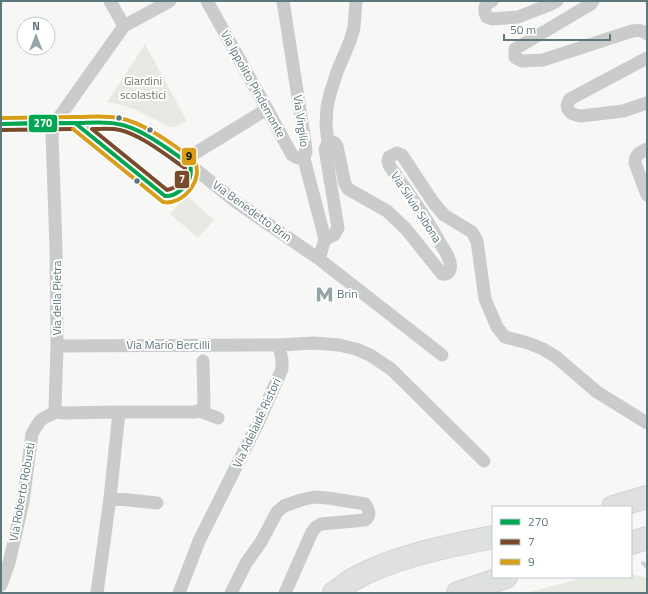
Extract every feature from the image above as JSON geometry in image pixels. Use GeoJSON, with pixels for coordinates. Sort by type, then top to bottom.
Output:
{"type":"FeatureCollection","features":[{"type":"Feature","properties":{"kind":"highway"},"geometry":{"type":"LineString","coordinates":[[616,506],[647,497]]}},
{"type":"Feature","properties":{"kind":"highway"},"geometry":{"type":"LineString","coordinates":[[334,593],[350,581],[403,558],[492,537]]}},
{"type":"Feature","properties":{"kind":"highway"},"geometry":{"type":"LineString","coordinates":[[632,543],[647,538]]}},
{"type":"Feature","properties":{"kind":"highway"},"geometry":{"type":"LineString","coordinates":[[458,593],[503,578]]}},
{"type":"Feature","properties":{"kind":"street"},"geometry":{"type":"LineString","coordinates":[[110,1],[124,26]]}},
{"type":"Feature","properties":{"kind":"street"},"geometry":{"type":"LineString","coordinates":[[55,123],[124,26],[170,1]]}},
{"type":"Feature","properties":{"kind":"street","name":"Via Ippolito Pindemonte"},"geometry":{"type":"LineString","coordinates":[[207,1],[268,109],[292,155],[304,159]]}},
{"type":"Feature","properties":{"kind":"street","name":"Via Virgilio"},"geometry":{"type":"LineString","coordinates":[[283,1],[305,142],[306,151],[304,159],[325,239]]}},
{"type":"Feature","properties":{"kind":"street"},"geometry":{"type":"LineString","coordinates":[[319,259],[325,239],[334,235],[338,228],[325,149],[328,143],[326,125],[327,107],[330,94],[354,28],[356,1]]}},
{"type":"Feature","properties":{"kind":"street"},"geometry":{"type":"LineString","coordinates":[[492,1],[485,7],[485,12],[487,17],[492,19],[518,17],[557,1]]}},
{"type":"Feature","properties":{"kind":"street"},"geometry":{"type":"LineString","coordinates":[[593,1],[591,4],[515,49],[515,57],[522,61],[543,60],[632,31],[639,30],[647,34]]}},
{"type":"Feature","properties":{"kind":"street"},"geometry":{"type":"LineString","coordinates":[[647,58],[570,99],[567,105],[569,112],[581,116],[623,111],[647,103]]}},
{"type":"Feature","properties":{"kind":"street"},"geometry":{"type":"LineString","coordinates":[[184,160],[268,109]]}},
{"type":"Feature","properties":{"kind":"street","name":"Via Benedetto Brin"},"geometry":{"type":"LineString","coordinates":[[40,123],[116,123],[128,126],[143,134],[184,160],[236,202],[319,259],[442,355]]}},
{"type":"Feature","properties":{"kind":"street","name":"Via della Pietra"},"geometry":{"type":"LineString","coordinates":[[55,123],[52,134],[56,248],[57,410]]}},
{"type":"Feature","properties":{"kind":"street","name":"Via Silvio Sibona"},"geometry":{"type":"LineString","coordinates":[[328,143],[332,142],[338,146],[345,184],[348,189],[386,211],[406,229],[442,274],[448,273],[450,271],[450,260],[433,229],[389,165],[389,157],[397,153],[402,155],[433,202],[444,215],[472,232],[478,241],[485,299],[497,327],[505,337],[528,343],[543,349],[556,357],[597,392],[647,424]]}},
{"type":"Feature","properties":{"kind":"street"},"geometry":{"type":"LineString","coordinates":[[647,148],[638,154],[635,159],[635,163],[647,195]]}},
{"type":"Feature","properties":{"kind":"street"},"geometry":{"type":"LineString","coordinates":[[280,345],[314,343],[339,345],[370,355],[391,369],[484,461]]}},
{"type":"Feature","properties":{"kind":"street","name":"Via Mario Bercilli"},"geometry":{"type":"LineString","coordinates":[[57,346],[280,345]]}},
{"type":"Feature","properties":{"kind":"street","name":"Via Adelaide Ristori"},"geometry":{"type":"LineString","coordinates":[[179,593],[199,541],[259,421],[282,369],[280,345]]}},
{"type":"Feature","properties":{"kind":"street"},"geometry":{"type":"LineString","coordinates":[[199,411],[204,405],[203,361]]}},
{"type":"Feature","properties":{"kind":"street"},"geometry":{"type":"LineString","coordinates":[[57,410],[62,413],[199,411],[218,418]]}},
{"type":"Feature","properties":{"kind":"street","name":"Via Roberto Robusti"},"geometry":{"type":"LineString","coordinates":[[1,585],[9,563],[22,502],[32,434],[43,417],[57,412],[57,410]]}},
{"type":"Feature","properties":{"kind":"street"},"geometry":{"type":"LineString","coordinates":[[97,593],[110,498],[119,412]]}},
{"type":"Feature","properties":{"kind":"street"},"geometry":{"type":"LineString","coordinates":[[231,593],[246,563],[261,542],[278,512],[284,506],[314,497],[365,504],[369,513],[368,518],[365,520],[321,524],[316,527],[312,532],[285,593]]}},
{"type":"Feature","properties":{"kind":"street"},"geometry":{"type":"LineString","coordinates":[[110,498],[157,503]]}},
{"type":"Feature","properties":{"kind":"street"},"geometry":{"type":"LineString","coordinates":[[239,593],[261,542]]}},
{"type":"Feature","properties":{"kind":"green space","name":"Giardini scolastici"},"geometry":{"type":"Polygon","coordinates":[[[145,44],[187,121],[175,127],[170,127],[136,110],[107,102],[145,44]]]}},
{"type":"Feature","properties":{"kind":"green space"},"geometry":{"type":"Polygon","coordinates":[[[186,195],[214,220],[198,238],[170,214],[186,195]]]}},
{"type":"Feature","properties":{"kind":"green space"},"geometry":{"type":"Polygon","coordinates":[[[632,574],[647,578],[647,593],[526,593],[582,578],[632,578],[632,574]]]}},
{"type":"Feature","properties":{"kind":"waterway"},"geometry":{"type":"LineString","coordinates":[[643,563],[647,567]]}},
{"type":"Feature","properties":{"kind":"tunnel"},"geometry":{"type":"LineString","coordinates":[[1,124],[40,123]]}},
{"type":"Feature","properties":{"kind":"transit line","name":"9"},"geometry":{"type":"LineString","coordinates":[[1,118],[75,117]]}},
{"type":"Feature","properties":{"kind":"transit line","name":"9"},"geometry":{"type":"LineString","coordinates":[[73,129],[163,202],[178,200],[190,190],[194,183],[197,175],[197,167],[194,160],[168,141],[148,129],[128,120],[113,117],[75,117]]}},
{"type":"Feature","properties":{"kind":"transit line","name":"270"},"geometry":{"type":"LineString","coordinates":[[33,123],[75,123],[1,124],[33,123]]}},
{"type":"Feature","properties":{"kind":"transit line","name":"270"},"geometry":{"type":"LineString","coordinates":[[75,123],[113,123],[137,130],[190,164],[190,177],[180,191],[173,195],[165,196],[75,123]]}},
{"type":"Feature","properties":{"kind":"transit line","name":"7"},"geometry":{"type":"LineString","coordinates":[[1,130],[73,129]]}},
{"type":"Feature","properties":{"kind":"transit line","name":"7"},"geometry":{"type":"LineString","coordinates":[[92,129],[120,130],[136,136],[185,168],[182,179],[178,185],[167,190],[92,129]]}},
{"type":"Feature","properties":{"kind":"place","name":"Brin"},"geometry":{"type":"Point","coordinates":[324,294]}}]}
